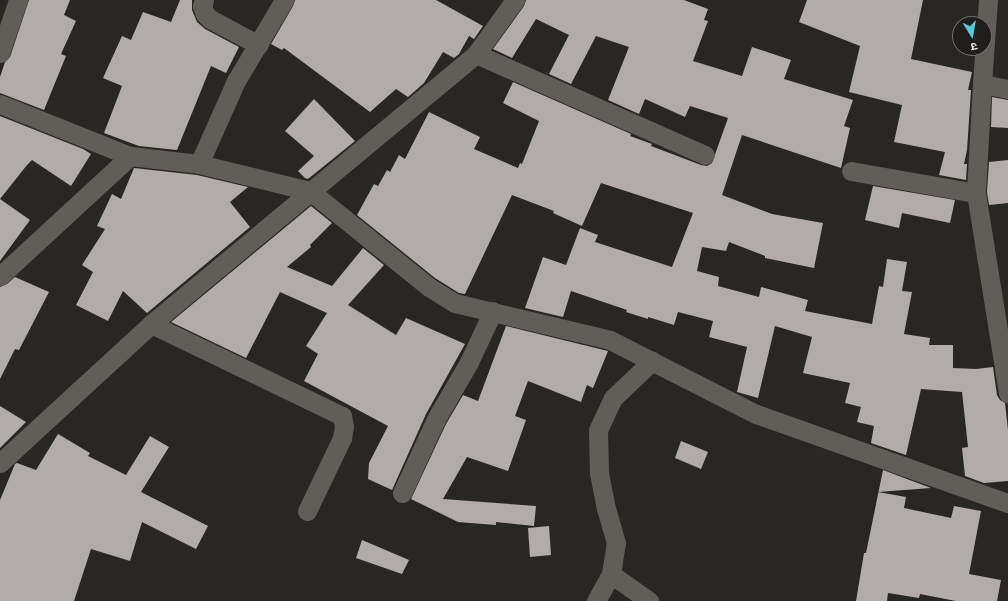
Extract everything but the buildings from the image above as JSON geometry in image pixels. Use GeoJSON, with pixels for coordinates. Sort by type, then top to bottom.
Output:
{"type":"FeatureCollection","features":[{"type":"Feature","properties":{"kind":"street"},"geometry":{"type":"LineString","coordinates":[[0,53],[18,0]]}},
{"type":"Feature","properties":{"kind":"street"},"geometry":{"type":"LineString","coordinates":[[204,0],[203,10],[210,19],[259,45]]}},
{"type":"Feature","properties":{"kind":"street"},"geometry":{"type":"LineString","coordinates":[[199,164],[236,81],[259,45],[284,0]]}},
{"type":"Feature","properties":{"kind":"street"},"geometry":{"type":"LineString","coordinates":[[0,463],[151,324],[476,54],[516,0]]}},
{"type":"Feature","properties":{"kind":"street"},"geometry":{"type":"LineString","coordinates":[[988,0],[976,193],[1008,393]]}},
{"type":"Feature","properties":{"kind":"street"},"geometry":{"type":"LineString","coordinates":[[476,54],[705,154]]}},
{"type":"Feature","properties":{"kind":"street"},"geometry":{"type":"LineString","coordinates":[[982,84],[1008,89]]}},
{"type":"Feature","properties":{"kind":"street"},"geometry":{"type":"LineString","coordinates":[[0,104],[130,156],[199,164],[310,191],[429,287],[455,303],[610,340],[756,414],[1008,503]]}},
{"type":"Feature","properties":{"kind":"street"},"geometry":{"type":"LineString","coordinates":[[0,276],[130,156]]}},
{"type":"Feature","properties":{"kind":"street"},"geometry":{"type":"LineString","coordinates":[[852,171],[976,193]]}},
{"type":"Feature","properties":{"kind":"street"},"geometry":{"type":"LineString","coordinates":[[402,493],[436,419],[468,362],[493,311]]}},
{"type":"Feature","properties":{"kind":"street"},"geometry":{"type":"LineString","coordinates":[[151,324],[342,416],[344,426],[342,438],[307,511]]}},
{"type":"Feature","properties":{"kind":"street"},"geometry":{"type":"LineString","coordinates":[[596,601],[611,574],[616,543],[606,509],[599,472],[598,430],[613,398],[652,361]]}},
{"type":"Feature","properties":{"kind":"street"},"geometry":{"type":"LineString","coordinates":[[611,574],[649,601]]}}]}
